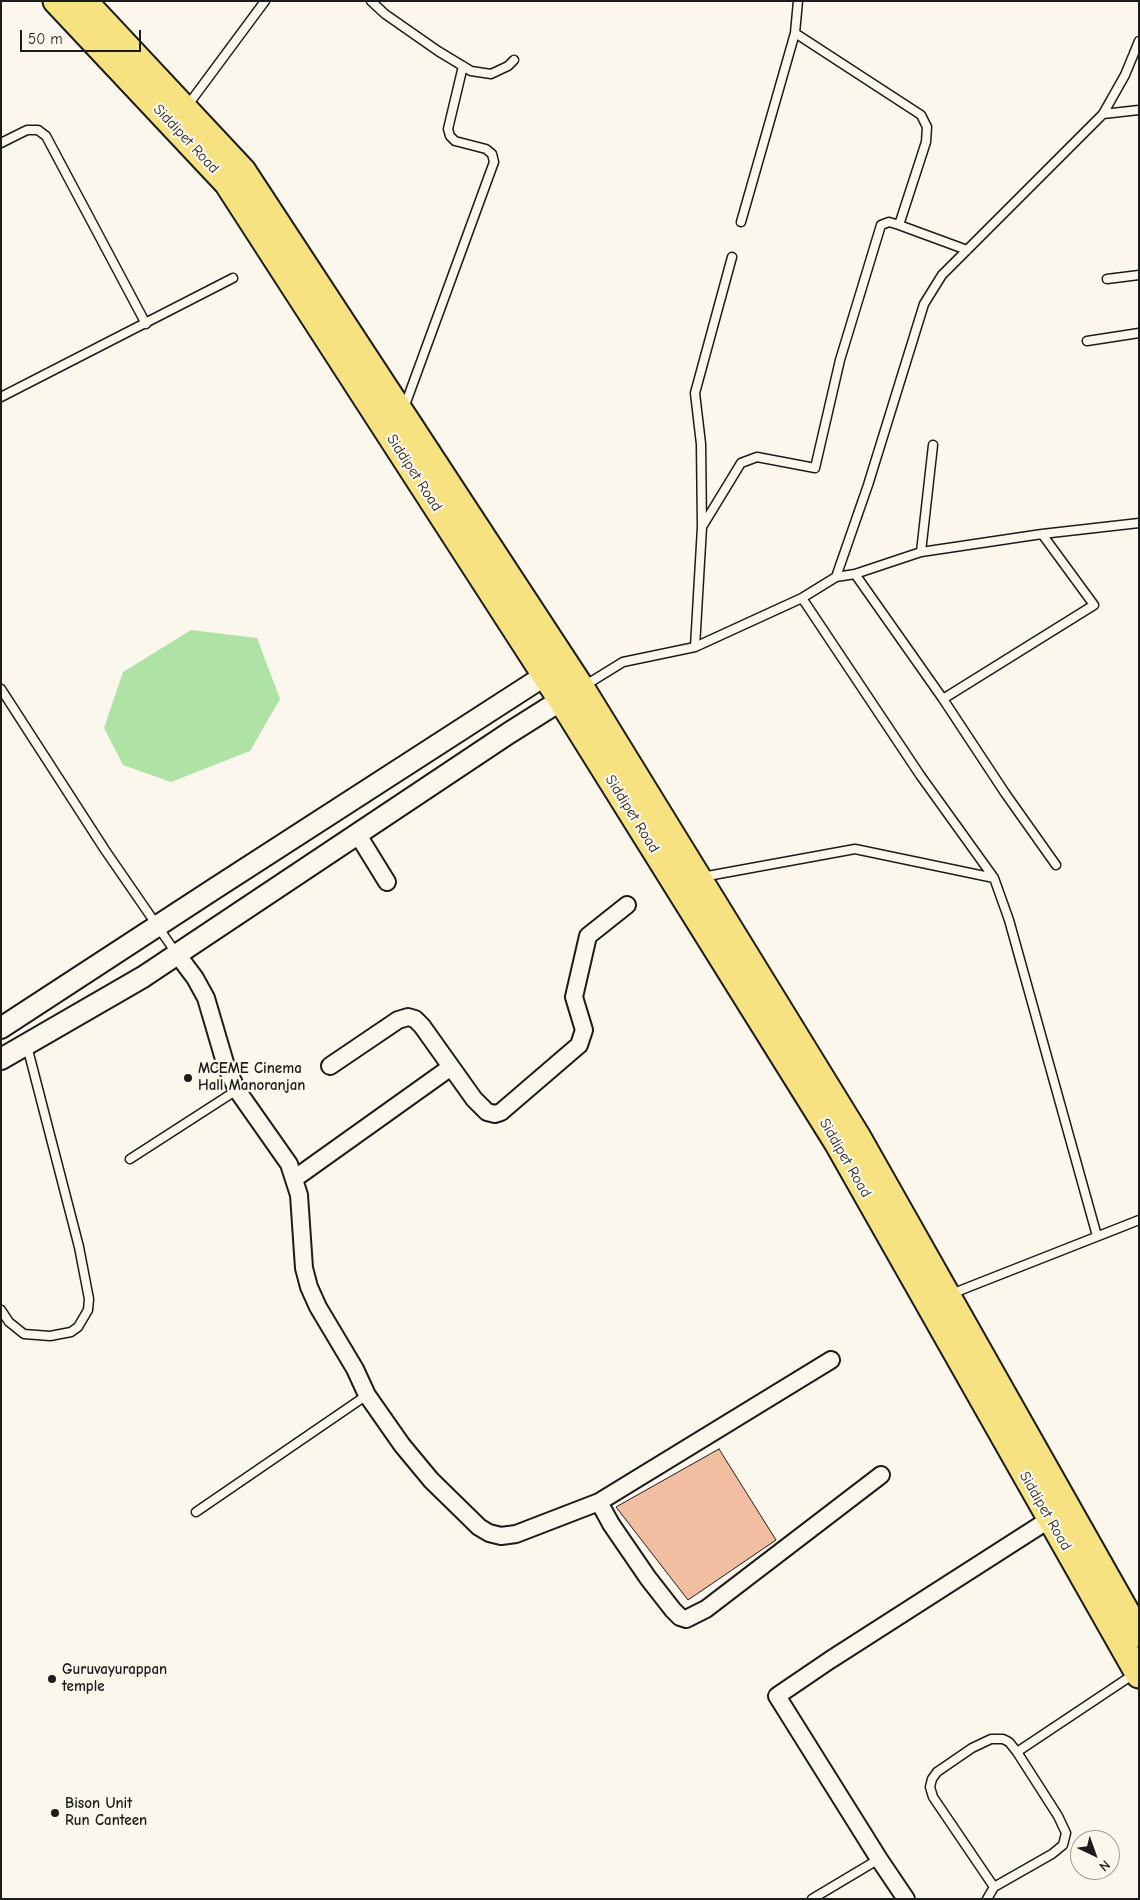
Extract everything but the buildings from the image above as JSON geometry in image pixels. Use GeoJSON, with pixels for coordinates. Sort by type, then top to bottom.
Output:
{"type":"FeatureCollection","features":[{"type":"Feature","properties":{"kind":"main road","name":"Siddipet Road"},"geometry":{"type":"LineString","coordinates":[[56,1],[227,183],[555,669],[838,1144],[1138,1674]]}},
{"type":"Feature","properties":{"kind":"main road","name":"Siddipet Road"},"geometry":{"type":"LineString","coordinates":[[84,1],[243,170],[402,413],[555,669]]}},
{"type":"Feature","properties":{"kind":"main road","name":"Siddipet Road"},"geometry":{"type":"LineString","coordinates":[[571,694],[698,878],[856,1134],[1139,1634]]}},
{"type":"Feature","properties":{"kind":"street"},"geometry":{"type":"LineString","coordinates":[[1,1028],[555,669]]}},
{"type":"Feature","properties":{"kind":"street"},"geometry":{"type":"LineString","coordinates":[[1,1059],[27,1046],[177,954],[571,694]]}},
{"type":"Feature","properties":{"kind":"street"},"geometry":{"type":"LineString","coordinates":[[362,794],[378,821]]}},
{"type":"Feature","properties":{"kind":"street"},"geometry":{"type":"LineString","coordinates":[[358,835],[387,882]]}},
{"type":"Feature","properties":{"kind":"street"},"geometry":{"type":"LineString","coordinates":[[251,865],[271,892]]}},
{"type":"Feature","properties":{"kind":"street"},"geometry":{"type":"LineString","coordinates":[[330,1066],[398,1020],[408,1017],[415,1019],[474,1099],[487,1112],[495,1114],[510,1104],[579,1046],[584,1030],[574,997],[588,936],[627,905]]}},
{"type":"Feature","properties":{"kind":"street"},"geometry":{"type":"LineString","coordinates":[[177,954],[195,978],[206,998],[226,1066],[237,1090],[289,1164],[299,1195],[304,1268],[309,1287],[318,1307],[355,1369],[367,1394],[402,1445],[431,1480],[479,1527],[489,1533],[501,1536],[516,1534],[599,1502],[832,1360]]}},
{"type":"Feature","properties":{"kind":"street"},"geometry":{"type":"LineString","coordinates":[[294,1178],[451,1067]]}},
{"type":"Feature","properties":{"kind":"street"},"geometry":{"type":"LineString","coordinates":[[599,1502],[611,1524],[648,1578],[673,1610],[680,1617],[686,1619],[706,1609],[881,1475]]}},
{"type":"Feature","properties":{"kind":"street"},"geometry":{"type":"LineString","coordinates":[[906,1899],[777,1696],[1050,1519]]}},
{"type":"Feature","properties":{"kind":"lane"},"geometry":{"type":"LineString","coordinates":[[185,109],[265,1]]}},
{"type":"Feature","properties":{"kind":"lane"},"geometry":{"type":"LineString","coordinates":[[371,1],[385,14],[470,71],[491,74],[508,66],[514,60]]}},
{"type":"Feature","properties":{"kind":"lane"},"geometry":{"type":"LineString","coordinates":[[741,222],[796,33],[798,1]]}},
{"type":"Feature","properties":{"kind":"lane"},"geometry":{"type":"LineString","coordinates":[[796,33],[920,115],[927,127],[926,142],[899,225]]}},
{"type":"Feature","properties":{"kind":"lane"},"geometry":{"type":"LineString","coordinates":[[836,577],[868,485],[924,304],[942,275],[1103,114],[1125,75],[1139,41]]}},
{"type":"Feature","properties":{"kind":"lane"},"geometry":{"type":"LineString","coordinates":[[402,413],[494,162],[492,154],[486,149],[455,141],[450,136],[448,129],[463,66]]}},
{"type":"Feature","properties":{"kind":"lane"},"geometry":{"type":"LineString","coordinates":[[1103,114],[1139,110]]}},
{"type":"Feature","properties":{"kind":"lane"},"geometry":{"type":"LineString","coordinates":[[1,143],[27,130],[38,130],[46,136],[146,324]]}},
{"type":"Feature","properties":{"kind":"lane"},"geometry":{"type":"LineString","coordinates":[[702,526],[741,463],[757,457],[815,468],[840,360],[881,225],[889,222],[967,250]]}},
{"type":"Feature","properties":{"kind":"lane"},"geometry":{"type":"LineString","coordinates":[[695,647],[702,526],[701,444],[695,393],[732,257]]}},
{"type":"Feature","properties":{"kind":"lane"},"geometry":{"type":"LineString","coordinates":[[1107,279],[1139,275]]}},
{"type":"Feature","properties":{"kind":"lane"},"geometry":{"type":"LineString","coordinates":[[1,397],[234,278]]}},
{"type":"Feature","properties":{"kind":"lane"},"geometry":{"type":"LineString","coordinates":[[1087,341],[1139,333]]}},
{"type":"Feature","properties":{"kind":"lane"},"geometry":{"type":"LineString","coordinates":[[921,552],[933,445]]}},
{"type":"Feature","properties":{"kind":"lane"},"geometry":{"type":"LineString","coordinates":[[571,694],[623,662],[695,647],[802,598],[836,577],[855,574],[921,552],[1042,534],[1139,523]]}},
{"type":"Feature","properties":{"kind":"lane"},"geometry":{"type":"LineString","coordinates":[[944,699],[1094,604],[1042,534]]}},
{"type":"Feature","properties":{"kind":"lane"},"geometry":{"type":"LineString","coordinates":[[855,574],[944,699],[1005,793],[1056,865]]}},
{"type":"Feature","properties":{"kind":"lane"},"geometry":{"type":"LineString","coordinates":[[802,598],[920,776],[994,878],[1009,920],[1097,1236]]}},
{"type":"Feature","properties":{"kind":"lane"},"geometry":{"type":"LineString","coordinates":[[1,689],[105,850],[177,954]]}},
{"type":"Feature","properties":{"kind":"lane"},"geometry":{"type":"LineString","coordinates":[[698,878],[855,849],[994,878]]}},
{"type":"Feature","properties":{"kind":"lane"},"geometry":{"type":"LineString","coordinates":[[1,1310],[9,1322],[24,1334],[50,1336],[72,1332],[78,1327],[88,1310],[89,1299],[79,1248],[27,1046]]}},
{"type":"Feature","properties":{"kind":"lane"},"geometry":{"type":"LineString","coordinates":[[130,1159],[237,1090]]}},
{"type":"Feature","properties":{"kind":"lane"},"geometry":{"type":"LineString","coordinates":[[947,1296],[1139,1220]]}},
{"type":"Feature","properties":{"kind":"lane"},"geometry":{"type":"LineString","coordinates":[[196,1512],[367,1394]]}},
{"type":"Feature","properties":{"kind":"lane"},"geometry":{"type":"LineString","coordinates":[[1017,1752],[1138,1674]]}},
{"type":"Feature","properties":{"kind":"lane"},"geometry":{"type":"LineString","coordinates":[[987,1899],[994,1887],[1052,1854],[1063,1845],[1066,1833],[1058,1816],[1017,1752],[1009,1742],[1003,1739],[991,1739],[972,1748],[937,1772],[932,1779],[930,1787],[933,1797],[994,1887]]}},
{"type":"Feature","properties":{"kind":"lane"},"geometry":{"type":"LineString","coordinates":[[812,1899],[879,1859]]}},
{"type":"Feature","properties":{"kind":"green space"},"geometry":{"type":"Polygon","coordinates":[[[191,630],[257,638],[280,699],[250,751],[171,782],[123,765],[104,728],[123,672],[191,630]]]}},
{"type":"Feature","properties":{"kind":"place","name":"MCEME Cinema Hall Manoranjan"},"geometry":{"type":"Point","coordinates":[188,1078]}},
{"type":"Feature","properties":{"kind":"place","name":"Guruvayurappan temple"},"geometry":{"type":"Point","coordinates":[52,1679]}},
{"type":"Feature","properties":{"kind":"place","name":"Bison Unit Run Canteen"},"geometry":{"type":"Point","coordinates":[55,1813]}}]}
